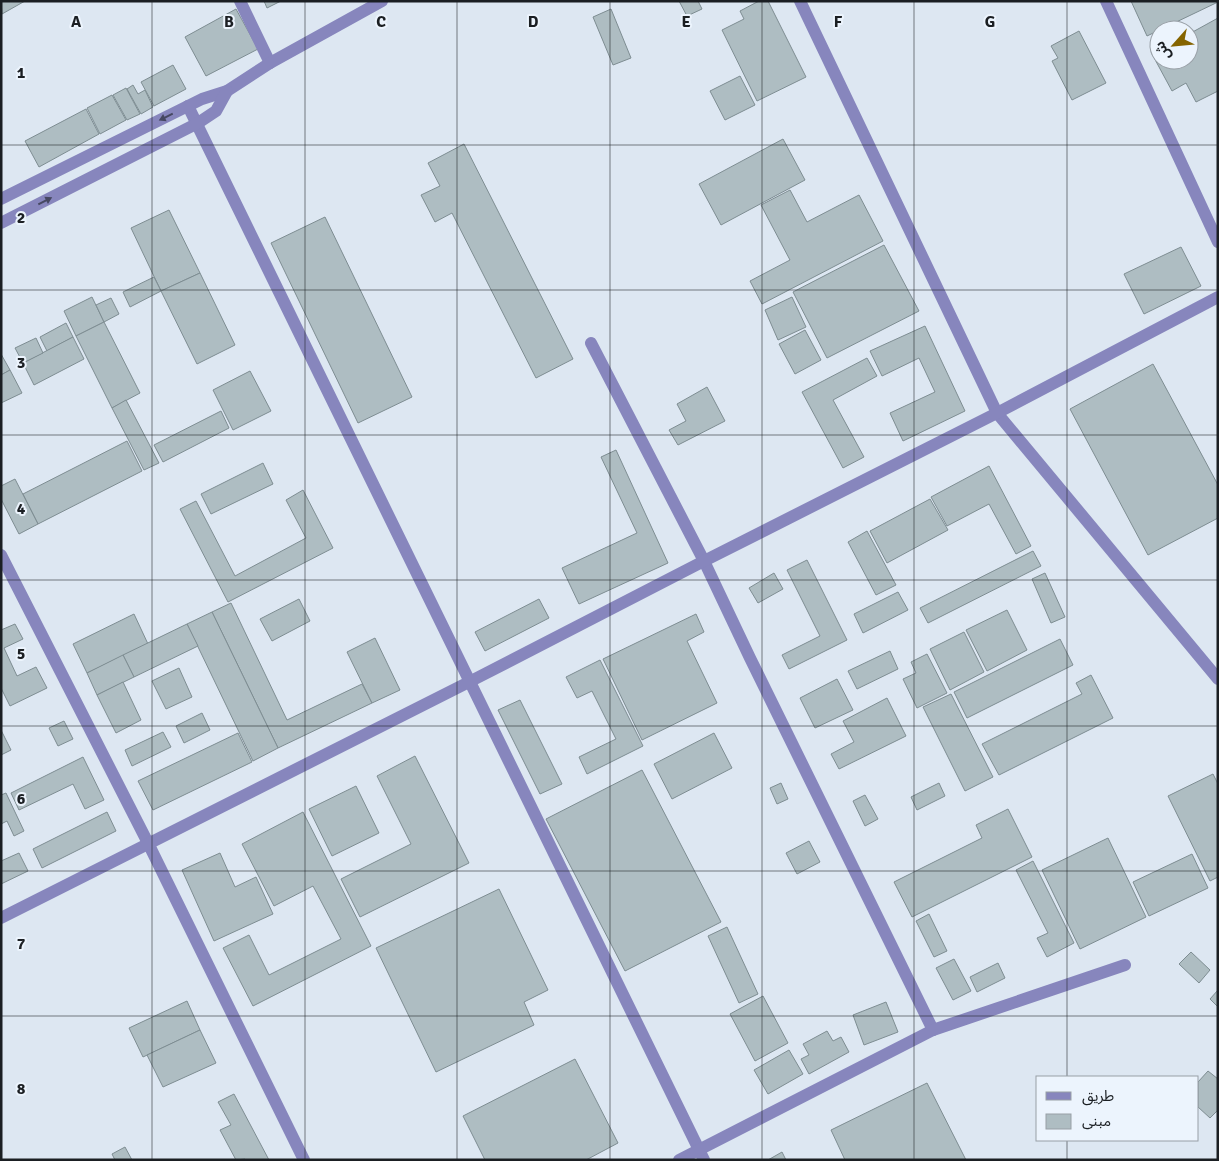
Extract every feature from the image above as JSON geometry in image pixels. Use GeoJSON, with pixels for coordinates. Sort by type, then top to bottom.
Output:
{"type":"FeatureCollection","features":[{"type":"Feature","properties":{"kind":"street"},"geometry":{"type":"LineString","coordinates":[[240,1],[270,63]]}},
{"type":"Feature","properties":{"kind":"street"},"geometry":{"type":"LineString","coordinates":[[1,199],[202,99],[227,91],[270,63],[382,1]]}},
{"type":"Feature","properties":{"kind":"street"},"geometry":{"type":"LineString","coordinates":[[800,1],[997,413],[1218,679]]}},
{"type":"Feature","properties":{"kind":"street"},"geometry":{"type":"LineString","coordinates":[[1106,1],[1218,242]]}},
{"type":"Feature","properties":{"kind":"street"},"geometry":{"type":"LineString","coordinates":[[1,223],[198,124],[216,111],[227,91]]}},
{"type":"Feature","properties":{"kind":"street"},"geometry":{"type":"LineString","coordinates":[[188,106],[702,1155]]}},
{"type":"Feature","properties":{"kind":"street"},"geometry":{"type":"LineString","coordinates":[[1,918],[470,682],[997,413],[1218,297]]}},
{"type":"Feature","properties":{"kind":"street"},"geometry":{"type":"LineString","coordinates":[[591,344],[704,561],[933,1030]]}},
{"type":"Feature","properties":{"kind":"street"},"geometry":{"type":"LineString","coordinates":[[1,556],[148,844],[304,1160]]}},
{"type":"Feature","properties":{"kind":"street"},"geometry":{"type":"LineString","coordinates":[[679,1160],[702,1155],[933,1030],[1125,965]]}},
{"type":"Feature","properties":{"kind":"building"},"geometry":{"type":"Polygon","coordinates":[[[1,1],[25,1],[2,14],[1,1]]]}},
{"type":"Feature","properties":{"kind":"building"},"geometry":{"type":"Polygon","coordinates":[[[264,1],[281,1],[267,8],[264,1]]]}},
{"type":"Feature","properties":{"kind":"building"},"geometry":{"type":"Polygon","coordinates":[[[679,1],[698,1],[702,9],[687,16],[679,1]]]}},
{"type":"Feature","properties":{"kind":"building"},"geometry":{"type":"Polygon","coordinates":[[[759,1],[768,1],[806,77],[757,101],[722,30],[744,19],[740,11],[759,1]]]}},
{"type":"Feature","properties":{"kind":"building"},"geometry":{"type":"Polygon","coordinates":[[[1131,1],[1218,1],[1180,20],[1149,20],[1149,35],[1147,36],[1131,1]]]}},
{"type":"Feature","properties":{"kind":"building"},"geometry":{"type":"Polygon","coordinates":[[[236,9],[258,49],[206,76],[185,37],[236,9]]]}},
{"type":"Feature","properties":{"kind":"building"},"geometry":{"type":"Polygon","coordinates":[[[611,9],[631,58],[613,65],[593,17],[611,9]]]}},
{"type":"Feature","properties":{"kind":"building"},"geometry":{"type":"Polygon","coordinates":[[[1218,18],[1218,91],[1196,102],[1186,83],[1172,91],[1161,70],[1199,70],[1199,28],[1218,18]]]}},
{"type":"Feature","properties":{"kind":"building"},"geometry":{"type":"Polygon","coordinates":[[[1079,31],[1106,83],[1072,100],[1052,61],[1058,58],[1051,46],[1079,31]]]}},
{"type":"Feature","properties":{"kind":"building"},"geometry":{"type":"Polygon","coordinates":[[[173,65],[186,89],[154,106],[141,82],[173,65]]]}},
{"type":"Feature","properties":{"kind":"building"},"geometry":{"type":"Polygon","coordinates":[[[740,76],[755,105],[725,120],[710,91],[740,76]]]}},
{"type":"Feature","properties":{"kind":"building"},"geometry":{"type":"Polygon","coordinates":[[[133,85],[138,94],[145,90],[153,107],[141,114],[127,89],[133,85]]]}},
{"type":"Feature","properties":{"kind":"building"},"geometry":{"type":"Polygon","coordinates":[[[126,88],[140,114],[127,120],[113,95],[126,88]]]}},
{"type":"Feature","properties":{"kind":"building"},"geometry":{"type":"Polygon","coordinates":[[[112,95],[126,120],[100,134],[87,108],[112,95]]]}},
{"type":"Feature","properties":{"kind":"building"},"geometry":{"type":"Polygon","coordinates":[[[86,109],[99,134],[39,167],[25,141],[86,109]]]}},
{"type":"Feature","properties":{"kind":"building"},"geometry":{"type":"Polygon","coordinates":[[[783,139],[805,180],[721,225],[699,184],[783,139]]]}},
{"type":"Feature","properties":{"kind":"building"},"geometry":{"type":"Polygon","coordinates":[[[464,144],[573,359],[536,378],[452,213],[435,222],[421,195],[440,186],[428,163],[464,144]]]}},
{"type":"Feature","properties":{"kind":"building"},"geometry":{"type":"Polygon","coordinates":[[[790,190],[807,222],[859,195],[883,241],[762,304],[750,281],[790,260],[761,205],[790,190]]]}},
{"type":"Feature","properties":{"kind":"building"},"geometry":{"type":"Polygon","coordinates":[[[169,210],[200,273],[161,291],[131,228],[169,210]]]}},
{"type":"Feature","properties":{"kind":"building"},"geometry":{"type":"Polygon","coordinates":[[[325,217],[412,397],[358,423],[271,243],[325,217]]]}},
{"type":"Feature","properties":{"kind":"building"},"geometry":{"type":"Polygon","coordinates":[[[884,245],[919,311],[827,358],[793,292],[884,245]]]}},
{"type":"Feature","properties":{"kind":"building"},"geometry":{"type":"Polygon","coordinates":[[[1181,247],[1201,286],[1144,314],[1124,274],[1181,247]]]}},
{"type":"Feature","properties":{"kind":"building"},"geometry":{"type":"Polygon","coordinates":[[[200,273],[235,345],[197,364],[161,291],[200,273]]]}},
{"type":"Feature","properties":{"kind":"building"},"geometry":{"type":"Polygon","coordinates":[[[154,277],[161,291],[130,307],[123,292],[154,277]]]}},
{"type":"Feature","properties":{"kind":"building"},"geometry":{"type":"Polygon","coordinates":[[[92,297],[104,322],[76,336],[64,311],[92,297]]]}},
{"type":"Feature","properties":{"kind":"building"},"geometry":{"type":"Polygon","coordinates":[[[792,297],[806,327],[778,340],[765,310],[792,297]]]}},
{"type":"Feature","properties":{"kind":"building"},"geometry":{"type":"Polygon","coordinates":[[[111,298],[119,314],[104,322],[96,305],[111,298]]]}},
{"type":"Feature","properties":{"kind":"building"},"geometry":{"type":"Polygon","coordinates":[[[104,322],[140,393],[112,408],[76,336],[104,322]]]}},
{"type":"Feature","properties":{"kind":"building"},"geometry":{"type":"Polygon","coordinates":[[[66,323],[73,337],[47,351],[40,337],[66,323]]]}},
{"type":"Feature","properties":{"kind":"building"},"geometry":{"type":"Polygon","coordinates":[[[925,326],[965,411],[903,441],[890,413],[935,392],[919,358],[882,376],[870,351],[925,326]]]}},
{"type":"Feature","properties":{"kind":"building"},"geometry":{"type":"Polygon","coordinates":[[[805,330],[821,360],[795,374],[779,344],[805,330]]]}},
{"type":"Feature","properties":{"kind":"building"},"geometry":{"type":"Polygon","coordinates":[[[73,337],[84,359],[34,385],[23,363],[73,337]]]}},
{"type":"Feature","properties":{"kind":"building"},"geometry":{"type":"Polygon","coordinates":[[[36,338],[43,353],[23,363],[15,348],[36,338]]]}},
{"type":"Feature","properties":{"kind":"building"},"geometry":{"type":"Polygon","coordinates":[[[1,354],[10,370],[1,375],[1,354]]]}},
{"type":"Feature","properties":{"kind":"building"},"geometry":{"type":"Polygon","coordinates":[[[867,358],[877,376],[833,400],[864,457],[843,468],[802,392],[867,358]]]}},
{"type":"Feature","properties":{"kind":"building"},"geometry":{"type":"Polygon","coordinates":[[[1153,364],[1218,485],[1218,518],[1148,555],[1070,409],[1153,364]]]}},
{"type":"Feature","properties":{"kind":"building"},"geometry":{"type":"Polygon","coordinates":[[[10,370],[22,393],[1,403],[1,375],[10,370]]]}},
{"type":"Feature","properties":{"kind":"building"},"geometry":{"type":"Polygon","coordinates":[[[250,371],[271,411],[233,430],[213,390],[250,371]]]}},
{"type":"Feature","properties":{"kind":"building"},"geometry":{"type":"Polygon","coordinates":[[[707,387],[725,421],[678,445],[669,430],[686,421],[677,404],[707,387]]]}},
{"type":"Feature","properties":{"kind":"building"},"geometry":{"type":"Polygon","coordinates":[[[126,400],[159,463],[144,470],[112,408],[126,400]]]}},
{"type":"Feature","properties":{"kind":"building"},"geometry":{"type":"Polygon","coordinates":[[[221,411],[229,428],[163,462],[154,445],[221,411]]]}},
{"type":"Feature","properties":{"kind":"building"},"geometry":{"type":"Polygon","coordinates":[[[127,441],[142,471],[38,524],[23,494],[127,441]]]}},
{"type":"Feature","properties":{"kind":"building"},"geometry":{"type":"Polygon","coordinates":[[[616,450],[668,563],[579,604],[562,568],[637,533],[601,457],[616,450]]]}},
{"type":"Feature","properties":{"kind":"building"},"geometry":{"type":"Polygon","coordinates":[[[263,463],[273,484],[211,514],[201,494],[263,463]]]}},
{"type":"Feature","properties":{"kind":"building"},"geometry":{"type":"Polygon","coordinates":[[[989,466],[1031,546],[1016,554],[989,504],[947,526],[931,497],[989,466]]]}},
{"type":"Feature","properties":{"kind":"building"},"geometry":{"type":"Polygon","coordinates":[[[15,479],[38,524],[19,534],[1,499],[1,486],[15,479]]]}},
{"type":"Feature","properties":{"kind":"building"},"geometry":{"type":"Polygon","coordinates":[[[303,490],[333,548],[228,602],[180,509],[196,501],[235,576],[306,538],[286,500],[303,490]]]}},
{"type":"Feature","properties":{"kind":"building"},"geometry":{"type":"Polygon","coordinates":[[[930,499],[948,530],[887,563],[870,531],[930,499]]]}},
{"type":"Feature","properties":{"kind":"building"},"geometry":{"type":"Polygon","coordinates":[[[867,531],[896,585],[876,595],[848,542],[867,531]]]}},
{"type":"Feature","properties":{"kind":"building"},"geometry":{"type":"Polygon","coordinates":[[[1033,551],[1041,566],[928,623],[920,608],[1033,551]]]}},
{"type":"Feature","properties":{"kind":"building"},"geometry":{"type":"Polygon","coordinates":[[[807,560],[847,640],[789,669],[782,655],[820,636],[787,570],[807,560]]]}},
{"type":"Feature","properties":{"kind":"building"},"geometry":{"type":"Polygon","coordinates":[[[774,573],[783,589],[758,603],[749,588],[774,573]]]}},
{"type":"Feature","properties":{"kind":"building"},"geometry":{"type":"Polygon","coordinates":[[[1045,573],[1065,617],[1051,623],[1032,579],[1045,573]]]}},
{"type":"Feature","properties":{"kind":"building"},"geometry":{"type":"Polygon","coordinates":[[[898,592],[908,610],[863,633],[854,614],[898,592]]]}},
{"type":"Feature","properties":{"kind":"building"},"geometry":{"type":"Polygon","coordinates":[[[299,599],[310,621],[272,641],[260,619],[299,599]]]}},
{"type":"Feature","properties":{"kind":"building"},"geometry":{"type":"Polygon","coordinates":[[[539,599],[549,618],[485,651],[475,632],[539,599]]]}},
{"type":"Feature","properties":{"kind":"building"},"geometry":{"type":"Polygon","coordinates":[[[231,603],[287,720],[362,684],[372,703],[278,748],[212,612],[231,603]]]}},
{"type":"Feature","properties":{"kind":"building"},"geometry":{"type":"Polygon","coordinates":[[[1007,610],[1027,650],[987,671],[966,630],[1007,610]]]}},
{"type":"Feature","properties":{"kind":"building"},"geometry":{"type":"Polygon","coordinates":[[[212,612],[278,748],[253,761],[187,624],[212,612]]]}},
{"type":"Feature","properties":{"kind":"building"},"geometry":{"type":"Polygon","coordinates":[[[134,614],[148,644],[87,673],[73,644],[134,614]]]}},
{"type":"Feature","properties":{"kind":"building"},"geometry":{"type":"Polygon","coordinates":[[[696,614],[704,632],[687,641],[717,703],[642,740],[603,659],[696,614]]]}},
{"type":"Feature","properties":{"kind":"building"},"geometry":{"type":"Polygon","coordinates":[[[15,624],[23,639],[4,648],[17,676],[36,667],[47,688],[10,706],[1,688],[1,630],[15,624]]]}},
{"type":"Feature","properties":{"kind":"building"},"geometry":{"type":"Polygon","coordinates":[[[187,624],[198,646],[134,677],[123,655],[187,624]]]}},
{"type":"Feature","properties":{"kind":"building"},"geometry":{"type":"Polygon","coordinates":[[[964,632],[984,672],[950,690],[930,649],[964,632]]]}},
{"type":"Feature","properties":{"kind":"building"},"geometry":{"type":"Polygon","coordinates":[[[375,638],[400,690],[372,703],[347,652],[375,638]]]}},
{"type":"Feature","properties":{"kind":"building"},"geometry":{"type":"Polygon","coordinates":[[[1060,639],[1073,665],[967,718],[954,692],[1060,639]]]}},
{"type":"Feature","properties":{"kind":"building"},"geometry":{"type":"Polygon","coordinates":[[[890,651],[898,669],[857,689],[848,671],[890,651]]]}},
{"type":"Feature","properties":{"kind":"building"},"geometry":{"type":"Polygon","coordinates":[[[927,654],[947,693],[917,708],[903,679],[916,673],[911,662],[927,654]]]}},
{"type":"Feature","properties":{"kind":"building"},"geometry":{"type":"Polygon","coordinates":[[[123,655],[134,677],[97,695],[87,673],[123,655]]]}},
{"type":"Feature","properties":{"kind":"building"},"geometry":{"type":"Polygon","coordinates":[[[600,660],[643,746],[587,774],[579,757],[616,739],[592,691],[577,698],[566,677],[600,660]]]}},
{"type":"Feature","properties":{"kind":"building"},"geometry":{"type":"Polygon","coordinates":[[[179,668],[192,697],[166,709],[152,681],[179,668]]]}},
{"type":"Feature","properties":{"kind":"building"},"geometry":{"type":"Polygon","coordinates":[[[1091,675],[1113,718],[999,775],[982,744],[1082,694],[1076,683],[1091,675]]]}},
{"type":"Feature","properties":{"kind":"building"},"geometry":{"type":"Polygon","coordinates":[[[837,679],[853,710],[815,728],[800,698],[837,679]]]}},
{"type":"Feature","properties":{"kind":"building"},"geometry":{"type":"Polygon","coordinates":[[[123,682],[141,720],[116,733],[97,695],[123,682]]]}},
{"type":"Feature","properties":{"kind":"building"},"geometry":{"type":"Polygon","coordinates":[[[951,694],[993,777],[965,791],[923,707],[951,694]]]}},
{"type":"Feature","properties":{"kind":"building"},"geometry":{"type":"Polygon","coordinates":[[[887,698],[906,736],[839,769],[831,754],[854,742],[843,721],[887,698]]]}},
{"type":"Feature","properties":{"kind":"building"},"geometry":{"type":"Polygon","coordinates":[[[520,700],[562,784],[540,794],[498,710],[520,700]]]}},
{"type":"Feature","properties":{"kind":"building"},"geometry":{"type":"Polygon","coordinates":[[[202,713],[210,730],[184,743],[176,726],[202,713]]]}},
{"type":"Feature","properties":{"kind":"building"},"geometry":{"type":"Polygon","coordinates":[[[64,721],[73,739],[58,746],[49,728],[64,721]]]}},
{"type":"Feature","properties":{"kind":"building"},"geometry":{"type":"Polygon","coordinates":[[[1,730],[11,750],[1,755],[1,730]]]}},
{"type":"Feature","properties":{"kind":"building"},"geometry":{"type":"Polygon","coordinates":[[[163,732],[171,747],[132,766],[125,750],[163,732]]]}},
{"type":"Feature","properties":{"kind":"building"},"geometry":{"type":"Polygon","coordinates":[[[238,733],[252,762],[153,810],[138,781],[238,733]]]}},
{"type":"Feature","properties":{"kind":"building"},"geometry":{"type":"Polygon","coordinates":[[[714,733],[732,768],[672,799],[654,764],[714,733]]]}},
{"type":"Feature","properties":{"kind":"building"},"geometry":{"type":"Polygon","coordinates":[[[415,756],[469,863],[360,917],[341,879],[411,844],[377,776],[415,756]]]}},
{"type":"Feature","properties":{"kind":"building"},"geometry":{"type":"Polygon","coordinates":[[[83,757],[104,800],[85,809],[73,784],[19,810],[11,793],[83,757]]]}},
{"type":"Feature","properties":{"kind":"building"},"geometry":{"type":"Polygon","coordinates":[[[642,770],[721,922],[625,971],[546,819],[642,770]]]}},
{"type":"Feature","properties":{"kind":"building"},"geometry":{"type":"Polygon","coordinates":[[[1213,774],[1218,784],[1218,877],[1210,881],[1168,796],[1213,774]]]}},
{"type":"Feature","properties":{"kind":"building"},"geometry":{"type":"Polygon","coordinates":[[[781,783],[788,799],[777,804],[770,788],[781,783]]]}},
{"type":"Feature","properties":{"kind":"building"},"geometry":{"type":"Polygon","coordinates":[[[939,783],[945,796],[917,810],[911,797],[939,783]]]}},
{"type":"Feature","properties":{"kind":"building"},"geometry":{"type":"Polygon","coordinates":[[[356,786],[379,833],[332,856],[309,809],[356,786]]]}},
{"type":"Feature","properties":{"kind":"building"},"geometry":{"type":"Polygon","coordinates":[[[6,793],[24,831],[14,836],[7,821],[1,824],[1,795],[6,793]]]}},
{"type":"Feature","properties":{"kind":"building"},"geometry":{"type":"Polygon","coordinates":[[[865,795],[878,819],[865,826],[853,801],[865,795]]]}},
{"type":"Feature","properties":{"kind":"building"},"geometry":{"type":"Polygon","coordinates":[[[1008,809],[1032,857],[912,917],[894,882],[982,838],[976,825],[1008,809]]]}},
{"type":"Feature","properties":{"kind":"building"},"geometry":{"type":"Polygon","coordinates":[[[107,812],[116,831],[42,868],[33,849],[107,812]]]}},
{"type":"Feature","properties":{"kind":"building"},"geometry":{"type":"Polygon","coordinates":[[[303,812],[371,946],[253,1006],[223,948],[249,935],[269,975],[341,939],[313,886],[274,906],[242,844],[303,812]]]}},
{"type":"Feature","properties":{"kind":"building"},"geometry":{"type":"Polygon","coordinates":[[[1108,838],[1146,917],[1080,949],[1042,870],[1108,838]]]}},
{"type":"Feature","properties":{"kind":"building"},"geometry":{"type":"Polygon","coordinates":[[[809,841],[820,862],[797,874],[786,853],[809,841]]]}},
{"type":"Feature","properties":{"kind":"building"},"geometry":{"type":"Polygon","coordinates":[[[19,853],[28,871],[1,884],[1,861],[19,853]]]}},
{"type":"Feature","properties":{"kind":"building"},"geometry":{"type":"Polygon","coordinates":[[[220,853],[235,887],[256,877],[273,914],[214,941],[182,870],[220,853]]]}},
{"type":"Feature","properties":{"kind":"building"},"geometry":{"type":"Polygon","coordinates":[[[1192,854],[1208,888],[1149,916],[1133,882],[1192,854]]]}},
{"type":"Feature","properties":{"kind":"building"},"geometry":{"type":"Polygon","coordinates":[[[1033,861],[1074,943],[1047,957],[1037,938],[1048,933],[1016,870],[1033,861]]]}},
{"type":"Feature","properties":{"kind":"building"},"geometry":{"type":"Polygon","coordinates":[[[499,889],[548,990],[524,1002],[534,1025],[436,1072],[376,948],[499,889]]]}},
{"type":"Feature","properties":{"kind":"building"},"geometry":{"type":"Polygon","coordinates":[[[929,914],[947,951],[934,957],[916,921],[929,914]]]}},
{"type":"Feature","properties":{"kind":"building"},"geometry":{"type":"Polygon","coordinates":[[[727,927],[758,994],[739,1003],[708,936],[727,927]]]}},
{"type":"Feature","properties":{"kind":"building"},"geometry":{"type":"Polygon","coordinates":[[[1191,952],[1210,970],[1199,983],[1179,964],[1191,952]]]}},
{"type":"Feature","properties":{"kind":"building"},"geometry":{"type":"Polygon","coordinates":[[[954,959],[971,991],[953,1000],[936,968],[954,959]]]}},
{"type":"Feature","properties":{"kind":"building"},"geometry":{"type":"Polygon","coordinates":[[[998,963],[1005,978],[977,992],[970,977],[998,963]]]}},
{"type":"Feature","properties":{"kind":"building"},"geometry":{"type":"Polygon","coordinates":[[[1218,990],[1218,1007],[1210,999],[1218,990]]]}},
{"type":"Feature","properties":{"kind":"building"},"geometry":{"type":"Polygon","coordinates":[[[763,996],[788,1043],[755,1061],[730,1014],[763,996]]]}},
{"type":"Feature","properties":{"kind":"building"},"geometry":{"type":"Polygon","coordinates":[[[187,1001],[200,1030],[143,1057],[129,1028],[187,1001]]]}},
{"type":"Feature","properties":{"kind":"building"},"geometry":{"type":"Polygon","coordinates":[[[886,1002],[898,1032],[864,1045],[853,1015],[886,1002]]]}},
{"type":"Feature","properties":{"kind":"building"},"geometry":{"type":"Polygon","coordinates":[[[200,1030],[216,1063],[163,1087],[147,1055],[200,1030]]]}},
{"type":"Feature","properties":{"kind":"building"},"geometry":{"type":"Polygon","coordinates":[[[827,1031],[833,1041],[841,1037],[849,1052],[809,1074],[801,1059],[809,1055],[803,1044],[827,1031]]]}},
{"type":"Feature","properties":{"kind":"building"},"geometry":{"type":"Polygon","coordinates":[[[789,1050],[803,1074],[768,1094],[754,1070],[789,1050]]]}},
{"type":"Feature","properties":{"kind":"building"},"geometry":{"type":"Polygon","coordinates":[[[575,1059],[618,1143],[586,1160],[485,1160],[463,1116],[575,1059]]]}},
{"type":"Feature","properties":{"kind":"building"},"geometry":{"type":"Polygon","coordinates":[[[1208,1071],[1218,1079],[1218,1110],[1210,1118],[1199,1108],[1199,1081],[1208,1071]]]}},
{"type":"Feature","properties":{"kind":"building"},"geometry":{"type":"Polygon","coordinates":[[[927,1083],[966,1160],[845,1160],[831,1130],[927,1083]]]}},
{"type":"Feature","properties":{"kind":"building"},"geometry":{"type":"Polygon","coordinates":[[[234,1094],[269,1160],[236,1160],[220,1130],[231,1125],[218,1102],[234,1094]]]}},
{"type":"Feature","properties":{"kind":"building"},"geometry":{"type":"Polygon","coordinates":[[[125,1147],[132,1160],[115,1160],[112,1154],[125,1147]]]}},
{"type":"Feature","properties":{"kind":"building"},"geometry":{"type":"Polygon","coordinates":[[[782,1152],[786,1160],[768,1160],[782,1152]]]}}]}
